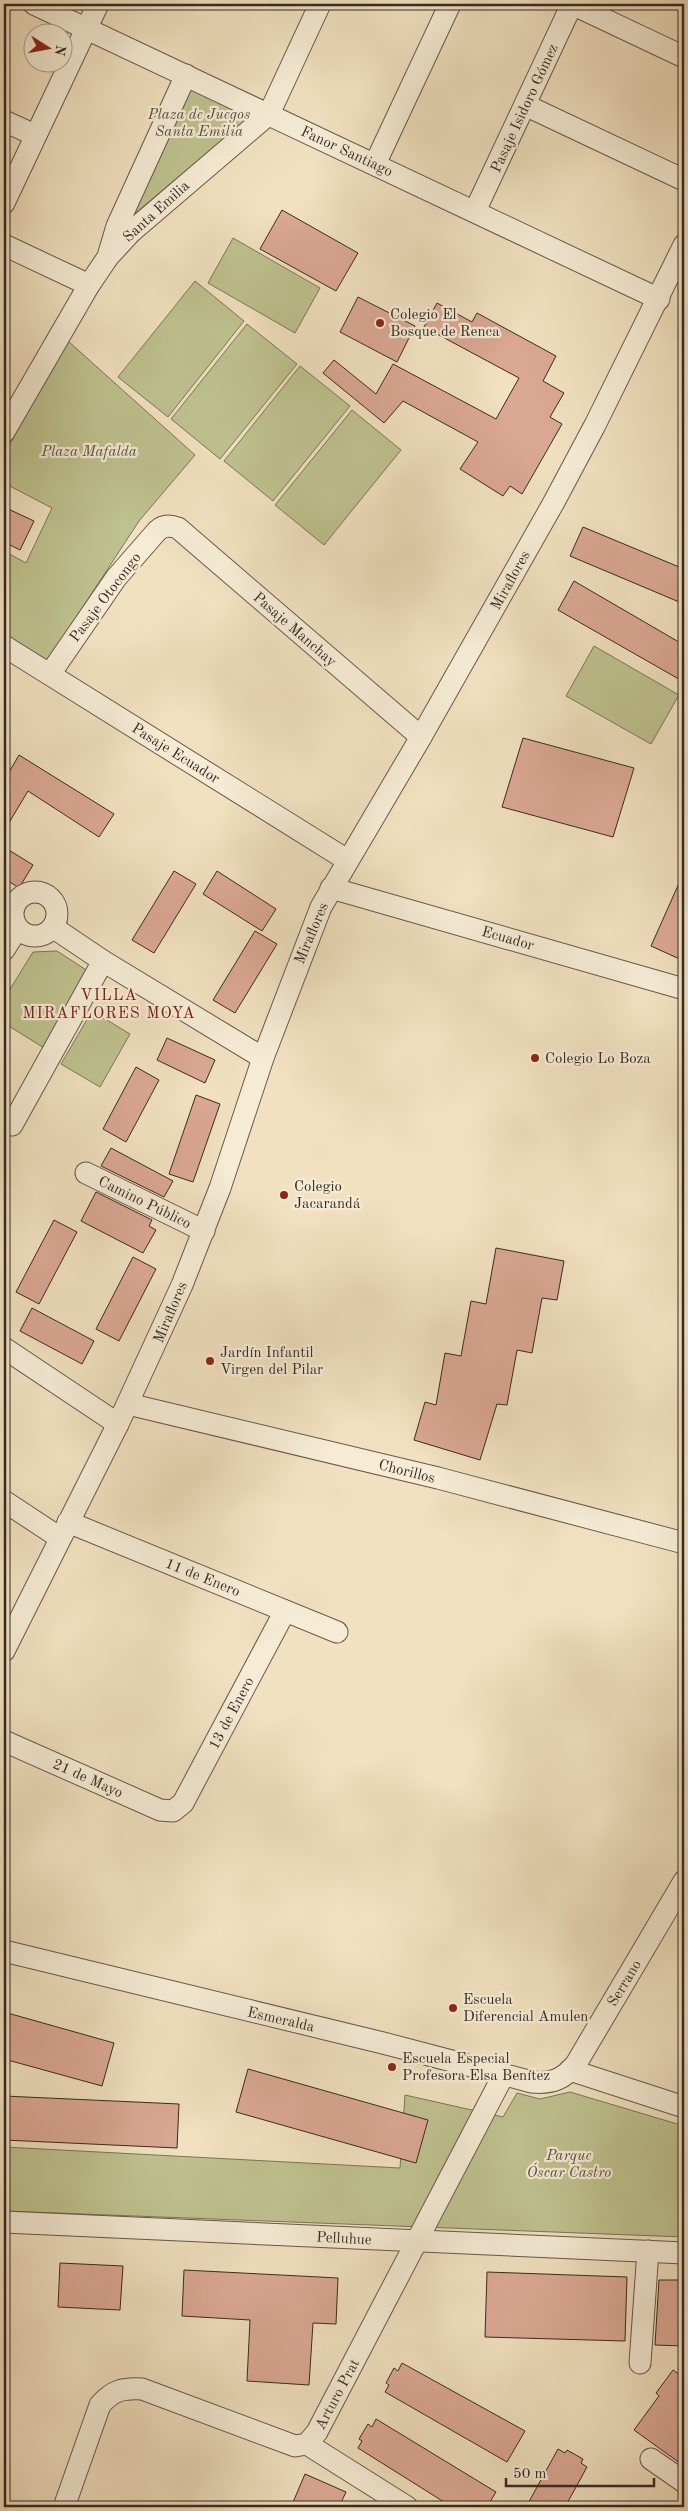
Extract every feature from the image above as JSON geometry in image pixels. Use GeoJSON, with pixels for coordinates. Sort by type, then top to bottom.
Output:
{"type":"FeatureCollection","features":[{"type":"Feature","properties":{"kind":"street","name":"Fanor Santiago"},"geometry":{"type":"LineString","coordinates":[[34,4],[659,299]]}},
{"type":"Feature","properties":{"kind":"street"},"geometry":{"type":"LineString","coordinates":[[4,203],[98,4]]}},
{"type":"Feature","properties":{"kind":"street"},"geometry":{"type":"LineString","coordinates":[[375,164],[450,4]]}},
{"type":"Feature","properties":{"kind":"street"},"geometry":{"type":"LineString","coordinates":[[572,4],[684,57]]}},
{"type":"Feature","properties":{"kind":"street","name":"Pasaje Isidoro Gómez"},"geometry":{"type":"LineString","coordinates":[[475,211],[572,4]]}},
{"type":"Feature","properties":{"kind":"street","name":"Santa Emilia"},"geometry":{"type":"LineString","coordinates":[[4,432],[12,398],[108,257],[131,232],[269,114],[316,5]]}},
{"type":"Feature","properties":{"kind":"street"},"geometry":{"type":"LineString","coordinates":[[108,257],[117,226],[186,75]]}},
{"type":"Feature","properties":{"kind":"street"},"geometry":{"type":"LineString","coordinates":[[525,105],[684,180]]}},
{"type":"Feature","properties":{"kind":"street"},"geometry":{"type":"LineString","coordinates":[[4,121],[35,135]]}},
{"type":"Feature","properties":{"kind":"street"},"geometry":{"type":"LineString","coordinates":[[4,245],[89,285]]}},
{"type":"Feature","properties":{"kind":"street","name":"Miraflores"},"geometry":{"type":"LineString","coordinates":[[4,1651],[155,1347],[204,1231],[263,1058],[310,932],[331,888],[421,737],[558,494],[659,299],[684,245]]}},
{"type":"Feature","properties":{"kind":"street","name":"Pasaje Manchay"},"geometry":{"type":"LineString","coordinates":[[166,526],[178,528],[421,737]]}},
{"type":"Feature","properties":{"kind":"street","name":"Pasaje Otocongo"},"geometry":{"type":"LineString","coordinates":[[50,674],[116,578],[157,531],[166,526]]}},
{"type":"Feature","properties":{"kind":"street","name":"Pasaje Ecuador"},"geometry":{"type":"LineString","coordinates":[[4,646],[347,860]]}},
{"type":"Feature","properties":{"kind":"street","name":"Ecuador"},"geometry":{"type":"LineString","coordinates":[[331,888],[684,989]]}},
{"type":"Feature","properties":{"kind":"street"},"geometry":{"type":"LineString","coordinates":[[35,890],[50,896],[57,905],[57,918],[54,928],[40,935],[23,934],[13,921],[10,895],[35,890]]}},
{"type":"Feature","properties":{"kind":"street"},"geometry":{"type":"LineString","coordinates":[[4,950],[17,928]]}},
{"type":"Feature","properties":{"kind":"street"},"geometry":{"type":"LineString","coordinates":[[54,928],[103,961],[263,1058]]}},
{"type":"Feature","properties":{"kind":"street"},"geometry":{"type":"LineString","coordinates":[[6,1128],[103,961]]}},
{"type":"Feature","properties":{"kind":"street","name":"Camino Público"},"geometry":{"type":"LineString","coordinates":[[86,1173],[204,1231]]}},
{"type":"Feature","properties":{"kind":"street"},"geometry":{"type":"LineString","coordinates":[[4,1348],[118,1424]]}},
{"type":"Feature","properties":{"kind":"street","name":"Chorillos"},"geometry":{"type":"LineString","coordinates":[[128,1404],[438,1478],[684,1543]]}},
{"type":"Feature","properties":{"kind":"street","name":"11 de Enero"},"geometry":{"type":"LineString","coordinates":[[4,1501],[64,1530],[337,1632]]}},
{"type":"Feature","properties":{"kind":"street","name":"13 de Enero"},"geometry":{"type":"LineString","coordinates":[[173,1811],[183,1803],[285,1611]]}},
{"type":"Feature","properties":{"kind":"street","name":"21 de Mayo"},"geometry":{"type":"LineString","coordinates":[[4,1741],[160,1810],[173,1811]]}},
{"type":"Feature","properties":{"kind":"street","name":"Serrano"},"geometry":{"type":"LineString","coordinates":[[564,2075],[684,1881]]}},
{"type":"Feature","properties":{"kind":"street","name":"Esmeralda"},"geometry":{"type":"LineString","coordinates":[[4,1951],[541,2083],[564,2075]]}},
{"type":"Feature","properties":{"kind":"street","name":"Arturo Prat"},"geometry":{"type":"LineString","coordinates":[[64,2507],[100,2405],[109,2394],[123,2388],[142,2389],[294,2446],[307,2444],[317,2432],[504,2074]]}},
{"type":"Feature","properties":{"kind":"street"},"geometry":{"type":"LineString","coordinates":[[564,2075],[684,2107]]}},
{"type":"Feature","properties":{"kind":"street","name":"Pelluhue"},"geometry":{"type":"LineString","coordinates":[[4,2222],[417,2242],[684,2252]]}},
{"type":"Feature","properties":{"kind":"street"},"geometry":{"type":"LineString","coordinates":[[640,2362],[648,2251]]}},
{"type":"Feature","properties":{"kind":"street"},"geometry":{"type":"LineString","coordinates":[[307,2444],[407,2507]]}},
{"type":"Feature","properties":{"kind":"street"},"geometry":{"type":"LineString","coordinates":[[651,2459],[684,2482]]}},
{"type":"Feature","properties":{"kind":"green space","name":"Plaza de Juegos Santa Emilia"},"geometry":{"type":"Polygon","coordinates":[[[184,85],[253,114],[119,227],[184,85]]]}},
{"type":"Feature","properties":{"kind":"green space"},"geometry":{"type":"Polygon","coordinates":[[[233,238],[320,288],[295,333],[208,283],[233,238]]]}},
{"type":"Feature","properties":{"kind":"green space"},"geometry":{"type":"Polygon","coordinates":[[[195,281],[244,321],[168,417],[118,377],[195,281]]]}},
{"type":"Feature","properties":{"kind":"green space"},"geometry":{"type":"Polygon","coordinates":[[[247,324],[297,364],[220,459],[171,419],[247,324]]]}},
{"type":"Feature","properties":{"kind":"green space","name":"Plaza Mafalda"},"geometry":{"type":"Polygon","coordinates":[[[68,341],[195,455],[139,521],[47,662],[4,635],[4,551],[26,563],[52,508],[4,483],[4,454],[68,341]]]}},
{"type":"Feature","properties":{"kind":"green space"},"geometry":{"type":"Polygon","coordinates":[[[300,366],[350,406],[273,501],[224,461],[300,366]]]}},
{"type":"Feature","properties":{"kind":"green space"},"geometry":{"type":"Polygon","coordinates":[[[352,410],[401,450],[324,545],[275,505],[352,410]]]}},
{"type":"Feature","properties":{"kind":"green space"},"geometry":{"type":"Polygon","coordinates":[[[594,646],[679,695],[651,744],[566,696],[594,646]]]}},
{"type":"Feature","properties":{"kind":"green space"},"geometry":{"type":"Polygon","coordinates":[[[57,951],[91,973],[44,1048],[4,1023],[4,999],[33,952],[57,951]]]}},
{"type":"Feature","properties":{"kind":"green space"},"geometry":{"type":"Polygon","coordinates":[[[92,1011],[130,1034],[100,1087],[61,1064],[92,1011]]]}},
{"type":"Feature","properties":{"kind":"green space","name":"Parque Óscar Castro"},"geometry":{"type":"Polygon","coordinates":[[[570,2092],[684,2126],[684,2237],[4,2211],[4,2147],[400,2168],[405,2095],[503,2117],[517,2093],[540,2099],[570,2092]]]}},
{"type":"Feature","properties":{"kind":"building"},"geometry":{"type":"Polygon","coordinates":[[[282,210],[358,253],[336,291],[260,249],[282,210]]]}},
{"type":"Feature","properties":{"kind":"building"},"geometry":{"type":"Polygon","coordinates":[[[358,297],[415,326],[397,362],[340,332],[358,297]]]}},
{"type":"Feature","properties":{"kind":"building"},"geometry":{"type":"Polygon","coordinates":[[[437,303],[472,322],[477,313],[556,356],[543,381],[564,393],[550,417],[562,424],[522,494],[510,486],[503,496],[460,469],[478,442],[403,401],[384,423],[323,373],[334,360],[376,394],[393,364],[496,419],[519,378],[424,327],[437,303]]]}},
{"type":"Feature","properties":{"kind":"building"},"geometry":{"type":"Polygon","coordinates":[[[4,507],[34,521],[20,550],[4,542],[4,507]]]}},
{"type":"Feature","properties":{"kind":"building"},"geometry":{"type":"Polygon","coordinates":[[[583,527],[684,569],[684,604],[570,556],[583,527]]]}},
{"type":"Feature","properties":{"kind":"building"},"geometry":{"type":"Polygon","coordinates":[[[574,581],[684,645],[684,682],[558,610],[574,581]]]}},
{"type":"Feature","properties":{"kind":"building"},"geometry":{"type":"Polygon","coordinates":[[[523,738],[634,768],[613,837],[502,807],[523,738]]]}},
{"type":"Feature","properties":{"kind":"building"},"geometry":{"type":"Polygon","coordinates":[[[19,755],[114,814],[99,837],[28,791],[4,831],[4,781],[19,755]]]}},
{"type":"Feature","properties":{"kind":"building"},"geometry":{"type":"Polygon","coordinates":[[[4,847],[33,865],[19,888],[4,878],[4,847]]]}},
{"type":"Feature","properties":{"kind":"building"},"geometry":{"type":"Polygon","coordinates":[[[174,871],[196,884],[154,953],[132,940],[174,871]]]}},
{"type":"Feature","properties":{"kind":"building"},"geometry":{"type":"Polygon","coordinates":[[[217,871],[276,909],[262,931],[203,894],[217,871]]]}},
{"type":"Feature","properties":{"kind":"building"},"geometry":{"type":"Polygon","coordinates":[[[684,872],[684,961],[651,946],[684,872]]]}},
{"type":"Feature","properties":{"kind":"building"},"geometry":{"type":"Polygon","coordinates":[[[255,931],[277,944],[235,1013],[213,1000],[255,931]]]}},
{"type":"Feature","properties":{"kind":"building"},"geometry":{"type":"Polygon","coordinates":[[[167,1038],[215,1060],[205,1083],[157,1060],[167,1038]]]}},
{"type":"Feature","properties":{"kind":"building"},"geometry":{"type":"Polygon","coordinates":[[[136,1067],[159,1080],[126,1142],[103,1129],[136,1067]]]}},
{"type":"Feature","properties":{"kind":"building"},"geometry":{"type":"Polygon","coordinates":[[[196,1095],[220,1104],[193,1182],[169,1174],[196,1095]]]}},
{"type":"Feature","properties":{"kind":"building"},"geometry":{"type":"Polygon","coordinates":[[[111,1148],[173,1181],[164,1197],[101,1166],[111,1148]]]}},
{"type":"Feature","properties":{"kind":"building"},"geometry":{"type":"Polygon","coordinates":[[[96,1192],[152,1220],[149,1226],[156,1230],[143,1253],[81,1221],[96,1192]]]}},
{"type":"Feature","properties":{"kind":"building"},"geometry":{"type":"Polygon","coordinates":[[[54,1220],[77,1232],[39,1304],[16,1292],[54,1220]]]}},
{"type":"Feature","properties":{"kind":"building"},"geometry":{"type":"Polygon","coordinates":[[[496,1248],[564,1261],[557,1300],[542,1298],[532,1353],[517,1350],[507,1405],[497,1404],[480,1460],[414,1440],[425,1402],[436,1405],[445,1353],[461,1356],[471,1301],[486,1304],[496,1248]]]}},
{"type":"Feature","properties":{"kind":"building"},"geometry":{"type":"Polygon","coordinates":[[[133,1257],[156,1269],[119,1341],[96,1329],[133,1257]]]}},
{"type":"Feature","properties":{"kind":"building"},"geometry":{"type":"Polygon","coordinates":[[[32,1308],[94,1341],[82,1364],[20,1331],[32,1308]]]}},
{"type":"Feature","properties":{"kind":"building"},"geometry":{"type":"Polygon","coordinates":[[[4,2012],[114,2043],[102,2086],[4,2059],[4,2012]]]}},
{"type":"Feature","properties":{"kind":"building"},"geometry":{"type":"Polygon","coordinates":[[[248,2069],[428,2120],[416,2163],[236,2112],[248,2069]]]}},
{"type":"Feature","properties":{"kind":"building"},"geometry":{"type":"Polygon","coordinates":[[[4,2096],[179,2104],[177,2148],[4,2140],[4,2096]]]}},
{"type":"Feature","properties":{"kind":"building"},"geometry":{"type":"Polygon","coordinates":[[[60,2263],[123,2266],[120,2310],[58,2307],[60,2263]]]}},
{"type":"Feature","properties":{"kind":"building"},"geometry":{"type":"Polygon","coordinates":[[[184,2270],[338,2278],[336,2324],[313,2323],[309,2385],[247,2381],[250,2320],[182,2316],[184,2270]]]}},
{"type":"Feature","properties":{"kind":"building"},"geometry":{"type":"Polygon","coordinates":[[[487,2272],[627,2277],[625,2341],[485,2337],[487,2272]]]}},
{"type":"Feature","properties":{"kind":"building"},"geometry":{"type":"Polygon","coordinates":[[[659,2280],[684,2280],[684,2346],[655,2345],[659,2280]]]}},
{"type":"Feature","properties":{"kind":"building"},"geometry":{"type":"Polygon","coordinates":[[[402,2363],[525,2431],[507,2462],[385,2392],[389,2385],[386,2383],[394,2368],[398,2371],[402,2363]]]}},
{"type":"Feature","properties":{"kind":"building"},"geometry":{"type":"Polygon","coordinates":[[[673,2370],[684,2378],[684,2466],[634,2430],[659,2396],[656,2393],[673,2370]]]}},
{"type":"Feature","properties":{"kind":"building"},"geometry":{"type":"Polygon","coordinates":[[[376,2419],[496,2492],[487,2507],[452,2507],[358,2448],[362,2441],[359,2439],[368,2424],[372,2427],[376,2419]]]}},
{"type":"Feature","properties":{"kind":"building"},"geometry":{"type":"Polygon","coordinates":[[[558,2449],[565,2453],[567,2450],[583,2459],[581,2463],[587,2467],[565,2507],[526,2507],[558,2449]]]}},
{"type":"Feature","properties":{"kind":"building"},"geometry":{"type":"Polygon","coordinates":[[[305,2474],[346,2492],[339,2507],[291,2507],[305,2474]]]}},
{"type":"Feature","properties":{"kind":"place","name":"Colegio El Bosque de Renca"},"geometry":{"type":"Point","coordinates":[380,323]}},
{"type":"Feature","properties":{"kind":"place","name":"Colegio Lo Boza"},"geometry":{"type":"Point","coordinates":[535,1058]}},
{"type":"Feature","properties":{"kind":"place","name":"Colegio Jacarandá"},"geometry":{"type":"Point","coordinates":[284,1195]}},
{"type":"Feature","properties":{"kind":"place","name":"Jardín Infantil Virgen del Pilar"},"geometry":{"type":"Point","coordinates":[210,1361]}},
{"type":"Feature","properties":{"kind":"place","name":"Escuela Diferencial Amulen"},"geometry":{"type":"Point","coordinates":[453,2008]}},
{"type":"Feature","properties":{"kind":"place","name":"Escuela Especial Profesora Elsa Benítez"},"geometry":{"type":"Point","coordinates":[392,2067]}},
{"type":"Feature","properties":{"kind":"district","name":"VILLA MIRAFLORES MOYA"},"geometry":{"type":"Point","coordinates":[109,1003]}}]}
